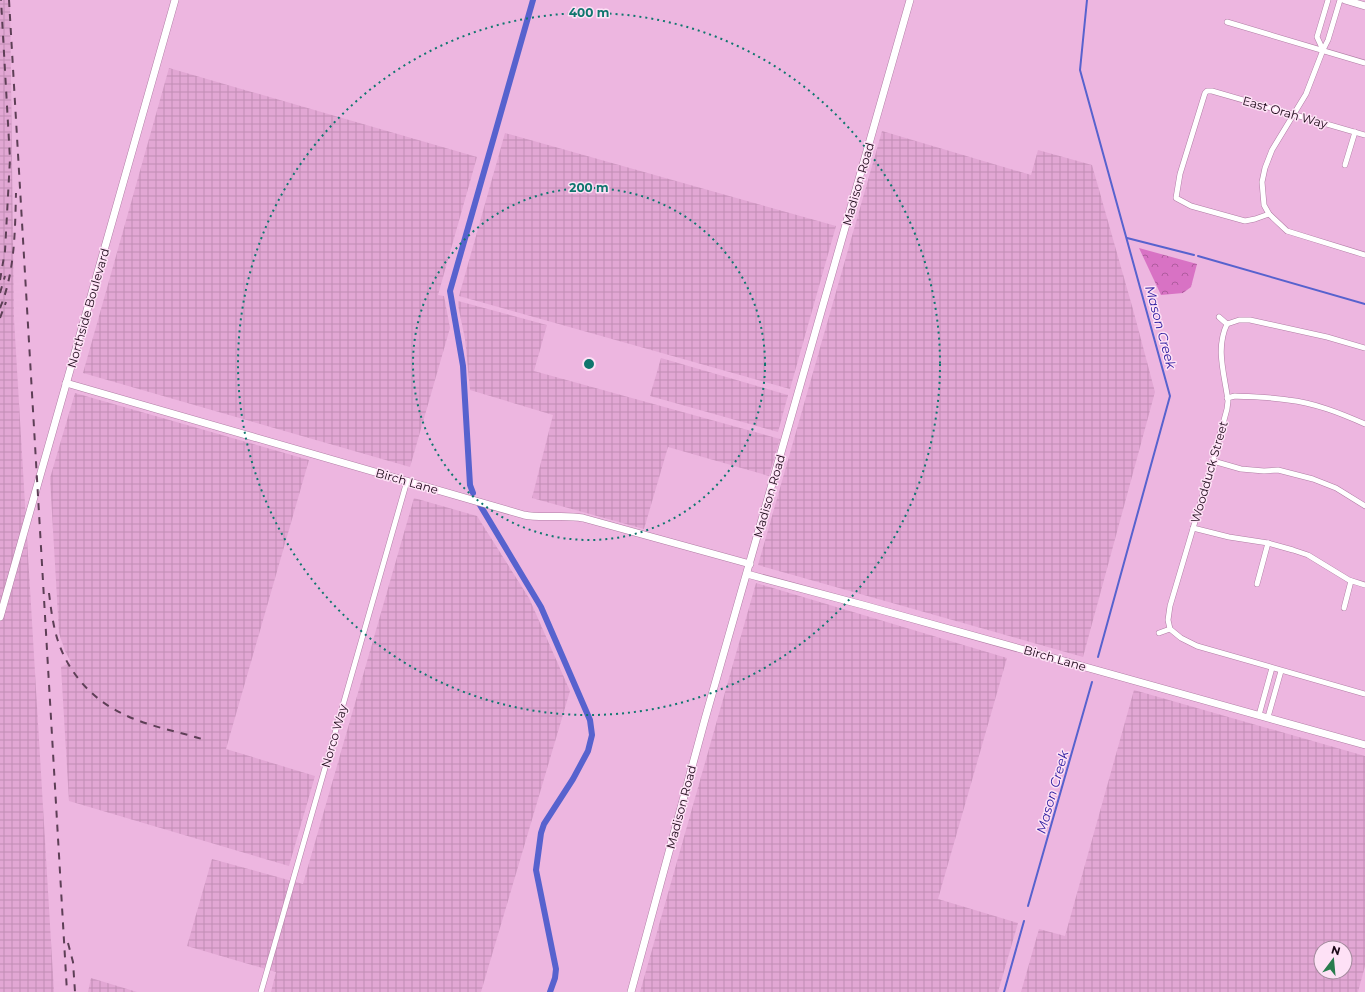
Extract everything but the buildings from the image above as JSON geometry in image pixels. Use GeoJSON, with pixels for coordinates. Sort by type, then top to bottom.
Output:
{"type":"FeatureCollection","features":[{"type":"Feature","properties":{"kind":"street","name":"Northside Boulevard"},"geometry":{"type":"LineString","coordinates":[[0,616],[175,0]]}},
{"type":"Feature","properties":{"kind":"street","name":"Madison Road"},"geometry":{"type":"LineString","coordinates":[[631,992],[705,719],[910,0]]}},
{"type":"Feature","properties":{"kind":"street"},"geometry":{"type":"LineString","coordinates":[[1323,50],[1317,36],[1328,0]]}},
{"type":"Feature","properties":{"kind":"street"},"geometry":{"type":"LineString","coordinates":[[1340,0],[1328,40],[1306,94],[1272,150],[1265,168],[1262,182],[1262,193],[1264,205],[1269,214],[1287,231],[1365,255]]}},
{"type":"Feature","properties":{"kind":"street"},"geometry":{"type":"LineString","coordinates":[[1346,0],[1365,6]]}},
{"type":"Feature","properties":{"kind":"street"},"geometry":{"type":"LineString","coordinates":[[1227,22],[1365,63]]}},
{"type":"Feature","properties":{"kind":"street","name":"East Orah Way"},"geometry":{"type":"LineString","coordinates":[[1269,214],[1245,221],[1191,206],[1176,198],[1180,174],[1205,92],[1212,91],[1365,135]]}},
{"type":"Feature","properties":{"kind":"street"},"geometry":{"type":"LineString","coordinates":[[1345,165],[1356,132]]}},
{"type":"Feature","properties":{"kind":"street"},"geometry":{"type":"LineString","coordinates":[[1218,317],[1227,324],[1239,320],[1250,320],[1327,337],[1365,348]]}},
{"type":"Feature","properties":{"kind":"street","name":"Woodduck Street"},"geometry":{"type":"LineString","coordinates":[[1170,629],[1168,620],[1170,606],[1213,461],[1226,409],[1227,398],[1220,350],[1222,334],[1227,324]]}},
{"type":"Feature","properties":{"kind":"street","name":"Birch Lane"},"geometry":{"type":"LineString","coordinates":[[66,383],[533,516],[572,516],[583,518],[750,564]]}},
{"type":"Feature","properties":{"kind":"street"},"geometry":{"type":"LineString","coordinates":[[1227,398],[1235,396],[1288,400],[1319,406],[1365,424]]}},
{"type":"Feature","properties":{"kind":"street"},"geometry":{"type":"LineString","coordinates":[[1213,461],[1241,469],[1264,471],[1278,470],[1313,479],[1336,488],[1365,506]]}},
{"type":"Feature","properties":{"kind":"street","name":"Norco Way"},"geometry":{"type":"LineString","coordinates":[[261,992],[407,481]]}},
{"type":"Feature","properties":{"kind":"street"},"geometry":{"type":"LineString","coordinates":[[1193,528],[1229,537],[1268,543],[1308,555],[1351,581],[1365,585]]}},
{"type":"Feature","properties":{"kind":"street"},"geometry":{"type":"LineString","coordinates":[[1257,584],[1268,543]]}},
{"type":"Feature","properties":{"kind":"street","name":"Birch Lane"},"geometry":{"type":"LineString","coordinates":[[747,574],[1150,684],[1364,745]]}},
{"type":"Feature","properties":{"kind":"street"},"geometry":{"type":"LineString","coordinates":[[1344,608],[1351,581]]}},
{"type":"Feature","properties":{"kind":"street"},"geometry":{"type":"LineString","coordinates":[[1159,633],[1170,629],[1181,638],[1197,646],[1365,694]]}},
{"type":"Feature","properties":{"kind":"street"},"geometry":{"type":"LineString","coordinates":[[1259,715],[1272,668]]}},
{"type":"Feature","properties":{"kind":"street"},"geometry":{"type":"LineString","coordinates":[[1268,717],[1281,671]]}},
{"type":"Feature","properties":{"kind":"shaded area"},"geometry":{"type":"Polygon","coordinates":[[[0,0],[10,0],[14,319],[54,992],[0,992],[0,0]]]}},
{"type":"Feature","properties":{"kind":"shaded area"},"geometry":{"type":"Polygon","coordinates":[[[169,68],[477,157],[438,295],[444,296],[450,328],[410,467],[83,373],[169,68]]]}},
{"type":"Feature","properties":{"kind":"shaded area"},"geometry":{"type":"Polygon","coordinates":[[[882,131],[1031,175],[1038,150],[1092,165],[1155,392],[1083,657],[758,565],[882,131]]]}},
{"type":"Feature","properties":{"kind":"shaded area"},"geometry":{"type":"Polygon","coordinates":[[[505,133],[836,226],[790,389],[459,296],[505,133]]]}},
{"type":"Feature","properties":{"kind":"shaded area"},"geometry":{"type":"Polygon","coordinates":[[[458,301],[547,325],[534,371],[780,439],[769,476],[668,447],[644,529],[532,498],[553,415],[470,390],[465,339],[458,301]]]}},
{"type":"Feature","properties":{"kind":"shaded area"},"geometry":{"type":"Polygon","coordinates":[[[661,358],[788,395],[778,432],[650,396],[661,358]]]}},
{"type":"Feature","properties":{"kind":"shaded area"},"geometry":{"type":"Polygon","coordinates":[[[75,393],[309,460],[226,749],[315,776],[289,866],[69,801],[61,667],[71,662],[65,651],[59,633],[50,478],[75,393]]]}},
{"type":"Feature","properties":{"kind":"shaded area"},"geometry":{"type":"Polygon","coordinates":[[[414,498],[477,516],[529,598],[570,691],[481,992],[271,992],[276,972],[187,946],[212,859],[303,884],[414,498]]]}},
{"type":"Feature","properties":{"kind":"shaded area"},"geometry":{"type":"Polygon","coordinates":[[[756,583],[1007,658],[938,899],[1018,923],[998,992],[640,992],[756,583]]]}},
{"type":"Feature","properties":{"kind":"shaded area"},"geometry":{"type":"Polygon","coordinates":[[[1134,690],[1365,756],[1365,966],[1358,992],[1021,992],[1039,929],[1065,936],[1134,690]]]}},
{"type":"Feature","properties":{"kind":"shaded area"},"geometry":{"type":"Polygon","coordinates":[[[91,978],[137,992],[88,992],[91,978]]]}},
{"type":"Feature","properties":{"kind":"green space"},"geometry":{"type":"Polygon","coordinates":[[[1139,248],[1197,264],[1191,287],[1183,293],[1161,295],[1139,248]]]}},
{"type":"Feature","properties":{"kind":"waterway"},"geometry":{"type":"LineString","coordinates":[[473,493],[470,485],[463,366],[450,291],[533,0]]}},
{"type":"Feature","properties":{"kind":"waterway","name":"Mason Creek"},"geometry":{"type":"LineString","coordinates":[[1087,0],[1080,70],[1170,396],[1098,657]]}},
{"type":"Feature","properties":{"kind":"waterway"},"geometry":{"type":"LineString","coordinates":[[1127,238],[1194,255]]}},
{"type":"Feature","properties":{"kind":"waterway"},"geometry":{"type":"LineString","coordinates":[[1198,256],[1365,304]]}},
{"type":"Feature","properties":{"kind":"waterway"},"geometry":{"type":"LineString","coordinates":[[480,505],[541,607],[590,720],[592,735],[588,751],[573,779],[544,824],[541,833],[536,870],[556,969],[555,978],[550,992]]}},
{"type":"Feature","properties":{"kind":"waterway","name":"Mason Creek"},"geometry":{"type":"LineString","coordinates":[[1028,906],[1092,682]]}},
{"type":"Feature","properties":{"kind":"waterway","name":"Mason Creek"},"geometry":{"type":"LineString","coordinates":[[1004,992],[1024,921]]}},
{"type":"Feature","properties":{"kind":"railway"},"geometry":{"type":"LineString","coordinates":[[0,280],[5,251],[10,159],[1,0]]}},
{"type":"Feature","properties":{"kind":"railway"},"geometry":{"type":"LineString","coordinates":[[9,0],[67,992]]}},
{"type":"Feature","properties":{"kind":"railway"},"geometry":{"type":"LineString","coordinates":[[0,308],[9,280],[11,266],[16,193]]}},
{"type":"Feature","properties":{"kind":"railway"},"geometry":{"type":"LineString","coordinates":[[0,293],[5,276]]}},
{"type":"Feature","properties":{"kind":"railway"},"geometry":{"type":"LineString","coordinates":[[0,318],[6,302]]}},
{"type":"Feature","properties":{"kind":"railway"},"geometry":{"type":"LineString","coordinates":[[49,593],[52,617],[62,652],[75,674],[91,692],[110,707],[131,718],[202,739]]}},
{"type":"Feature","properties":{"kind":"railway"},"geometry":{"type":"LineString","coordinates":[[68,943],[73,962],[75,992]]}}]}
